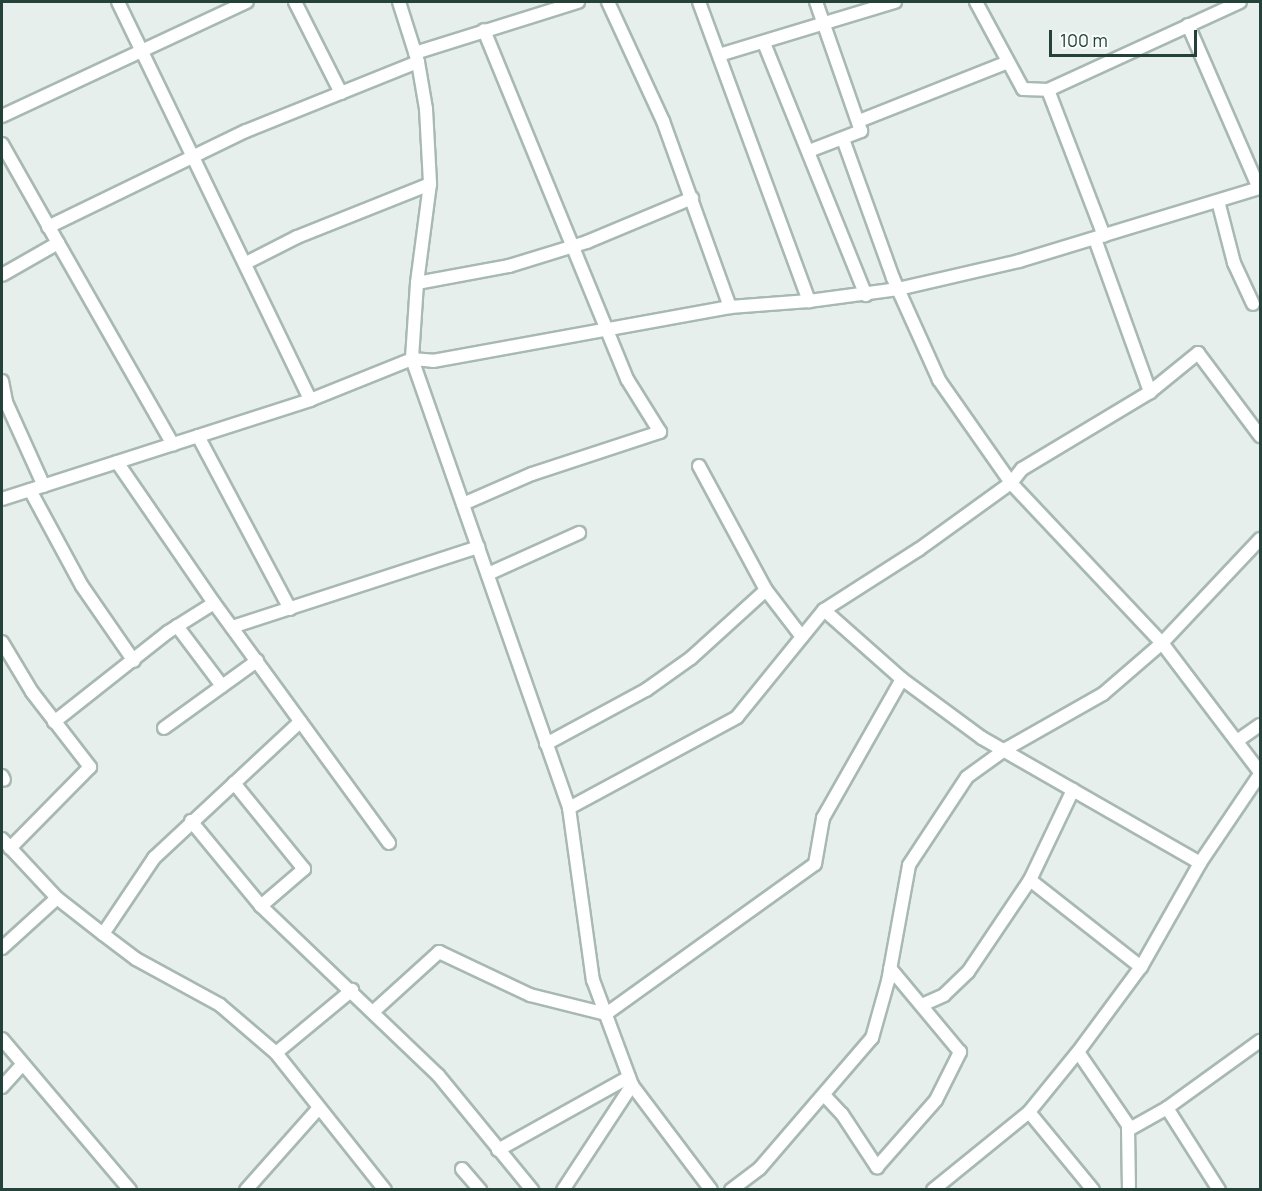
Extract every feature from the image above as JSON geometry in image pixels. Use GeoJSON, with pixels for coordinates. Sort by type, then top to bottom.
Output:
{"type":"FeatureCollection","features":[{"type":"Feature","properties":{"kind":"street"},"geometry":{"type":"LineString","coordinates":[[118,2],[144,52],[191,156],[246,263],[310,400]]}},
{"type":"Feature","properties":{"kind":"street"},"geometry":{"type":"LineString","coordinates":[[2,116],[144,52],[247,2]]}},
{"type":"Feature","properties":{"kind":"street"},"geometry":{"type":"LineString","coordinates":[[295,2],[341,93]]}},
{"type":"Feature","properties":{"kind":"street"},"geometry":{"type":"LineString","coordinates":[[399,2],[416,57],[426,109],[430,184],[417,283],[412,358],[569,808],[593,980],[631,1081],[711,1190]]}},
{"type":"Feature","properties":{"kind":"street"},"geometry":{"type":"LineString","coordinates":[[48,227],[191,156],[341,93],[416,57],[484,30],[549,14],[578,2]]}},
{"type":"Feature","properties":{"kind":"street"},"geometry":{"type":"LineString","coordinates":[[608,2],[663,121],[730,307]]}},
{"type":"Feature","properties":{"kind":"street"},"geometry":{"type":"LineString","coordinates":[[699,2],[809,302]]}},
{"type":"Feature","properties":{"kind":"street"},"geometry":{"type":"LineString","coordinates":[[809,151],[861,131],[816,2]]}},
{"type":"Feature","properties":{"kind":"street"},"geometry":{"type":"LineString","coordinates":[[719,55],[895,2]]}},
{"type":"Feature","properties":{"kind":"street"},"geometry":{"type":"LineString","coordinates":[[976,2],[1023,89],[1048,90],[1240,2]]}},
{"type":"Feature","properties":{"kind":"street"},"geometry":{"type":"LineString","coordinates":[[2,499],[310,400],[412,358],[433,361],[606,332],[730,307],[809,302],[898,289],[1019,261],[1260,188],[1188,25]]}},
{"type":"Feature","properties":{"kind":"street"},"geometry":{"type":"LineString","coordinates":[[463,504],[552,467],[660,432],[627,380],[484,30]]}},
{"type":"Feature","properties":{"kind":"street"},"geometry":{"type":"LineString","coordinates":[[764,43],[866,295]]}},
{"type":"Feature","properties":{"kind":"street"},"geometry":{"type":"LineString","coordinates":[[859,121],[1008,62]]}},
{"type":"Feature","properties":{"kind":"street"},"geometry":{"type":"LineString","coordinates":[[1048,90],[1149,392]]}},
{"type":"Feature","properties":{"kind":"street"},"geometry":{"type":"LineString","coordinates":[[843,139],[898,289],[939,380],[1011,483],[1162,643],[1260,773],[1200,863],[1141,967],[1078,1052],[1029,1112],[933,1190]]}},
{"type":"Feature","properties":{"kind":"street"},"geometry":{"type":"LineString","coordinates":[[2,144],[173,445]]}},
{"type":"Feature","properties":{"kind":"street"},"geometry":{"type":"LineString","coordinates":[[246,263],[297,237],[430,184]]}},
{"type":"Feature","properties":{"kind":"street"},"geometry":{"type":"LineString","coordinates":[[417,283],[509,266],[571,247],[692,198]]}},
{"type":"Feature","properties":{"kind":"street"},"geometry":{"type":"LineString","coordinates":[[1218,201],[1234,263],[1253,304]]}},
{"type":"Feature","properties":{"kind":"street"},"geometry":{"type":"LineString","coordinates":[[2,275],[58,243]]}},
{"type":"Feature","properties":{"kind":"street"},"geometry":{"type":"LineString","coordinates":[[569,808],[737,717],[825,610],[918,550],[1011,483],[1022,469],[1149,392],[1198,353],[1260,436]]}},
{"type":"Feature","properties":{"kind":"street"},"geometry":{"type":"LineString","coordinates":[[2,381],[6,402],[44,486]]}},
{"type":"Feature","properties":{"kind":"street"},"geometry":{"type":"LineString","coordinates":[[198,436],[290,609]]}},
{"type":"Feature","properties":{"kind":"street"},"geometry":{"type":"LineString","coordinates":[[117,462],[214,603],[389,843]]}},
{"type":"Feature","properties":{"kind":"street"},"geometry":{"type":"LineString","coordinates":[[699,466],[766,590],[802,637]]}},
{"type":"Feature","properties":{"kind":"street"},"geometry":{"type":"LineString","coordinates":[[30,490],[82,586],[134,661]]}},
{"type":"Feature","properties":{"kind":"street"},"geometry":{"type":"LineString","coordinates":[[488,574],[579,533]]}},
{"type":"Feature","properties":{"kind":"street"},"geometry":{"type":"LineString","coordinates":[[731,1190],[760,1168],[872,1038],[890,968],[909,865],[967,777],[1006,749],[1102,694],[1162,643],[1260,539]]}},
{"type":"Feature","properties":{"kind":"street"},"geometry":{"type":"LineString","coordinates":[[232,627],[478,547]]}},
{"type":"Feature","properties":{"kind":"street"},"geometry":{"type":"LineString","coordinates":[[546,744],[646,690],[691,658],[766,590]]}},
{"type":"Feature","properties":{"kind":"street"},"geometry":{"type":"LineString","coordinates":[[54,722],[177,626],[214,603]]}},
{"type":"Feature","properties":{"kind":"street"},"geometry":{"type":"LineString","coordinates":[[825,610],[902,679],[982,738],[1006,749],[1200,863]]}},
{"type":"Feature","properties":{"kind":"street"},"geometry":{"type":"LineString","coordinates":[[177,626],[222,686]]}},
{"type":"Feature","properties":{"kind":"street"},"geometry":{"type":"LineString","coordinates":[[2,642],[54,722],[90,767],[6,843],[57,898],[103,934],[136,959],[220,1005],[276,1053],[318,1109],[385,1190]]}},
{"type":"Feature","properties":{"kind":"street"},"geometry":{"type":"LineString","coordinates":[[164,728],[257,661]]}},
{"type":"Feature","properties":{"kind":"street"},"geometry":{"type":"LineString","coordinates":[[374,1011],[439,952],[530,995],[606,1014],[815,864],[823,818],[902,679]]}},
{"type":"Feature","properties":{"kind":"street"},"geometry":{"type":"LineString","coordinates":[[103,934],[154,858],[191,821],[300,722]]}},
{"type":"Feature","properties":{"kind":"street"},"geometry":{"type":"LineString","coordinates":[[1237,741],[1260,725]]}},
{"type":"Feature","properties":{"kind":"street"},"geometry":{"type":"LineString","coordinates":[[234,783],[304,869],[261,906]]}},
{"type":"Feature","properties":{"kind":"street"},"geometry":{"type":"LineString","coordinates":[[922,1005],[960,982],[1030,880],[1073,790]]}},
{"type":"Feature","properties":{"kind":"street"},"geometry":{"type":"LineString","coordinates":[[191,821],[261,906],[374,1011],[438,1075],[532,1190]]}},
{"type":"Feature","properties":{"kind":"street"},"geometry":{"type":"LineString","coordinates":[[1030,880],[1141,967]]}},
{"type":"Feature","properties":{"kind":"street"},"geometry":{"type":"LineString","coordinates":[[2,948],[57,898]]}},
{"type":"Feature","properties":{"kind":"street"},"geometry":{"type":"LineString","coordinates":[[824,1095],[842,1114],[877,1167],[936,1100],[960,1052],[890,968]]}},
{"type":"Feature","properties":{"kind":"street"},"geometry":{"type":"LineString","coordinates":[[276,1053],[352,990]]}},
{"type":"Feature","properties":{"kind":"street"},"geometry":{"type":"LineString","coordinates":[[2,1039],[130,1190]]}},
{"type":"Feature","properties":{"kind":"street"},"geometry":{"type":"LineString","coordinates":[[1128,1130],[1167,1108],[1260,1041]]}},
{"type":"Feature","properties":{"kind":"street"},"geometry":{"type":"LineString","coordinates":[[1078,1052],[1128,1130],[1129,1190]]}},
{"type":"Feature","properties":{"kind":"street"},"geometry":{"type":"LineString","coordinates":[[2,1088],[23,1064]]}},
{"type":"Feature","properties":{"kind":"street"},"geometry":{"type":"LineString","coordinates":[[498,1150],[631,1081]]}},
{"type":"Feature","properties":{"kind":"street"},"geometry":{"type":"LineString","coordinates":[[563,1190],[631,1081]]}},
{"type":"Feature","properties":{"kind":"street"},"geometry":{"type":"LineString","coordinates":[[1167,1108],[1219,1190]]}},
{"type":"Feature","properties":{"kind":"street"},"geometry":{"type":"LineString","coordinates":[[246,1190],[318,1109]]}},
{"type":"Feature","properties":{"kind":"street"},"geometry":{"type":"LineString","coordinates":[[1029,1112],[1093,1190]]}},
{"type":"Feature","properties":{"kind":"street"},"geometry":{"type":"LineString","coordinates":[[462,1169],[476,1188]]}}]}
